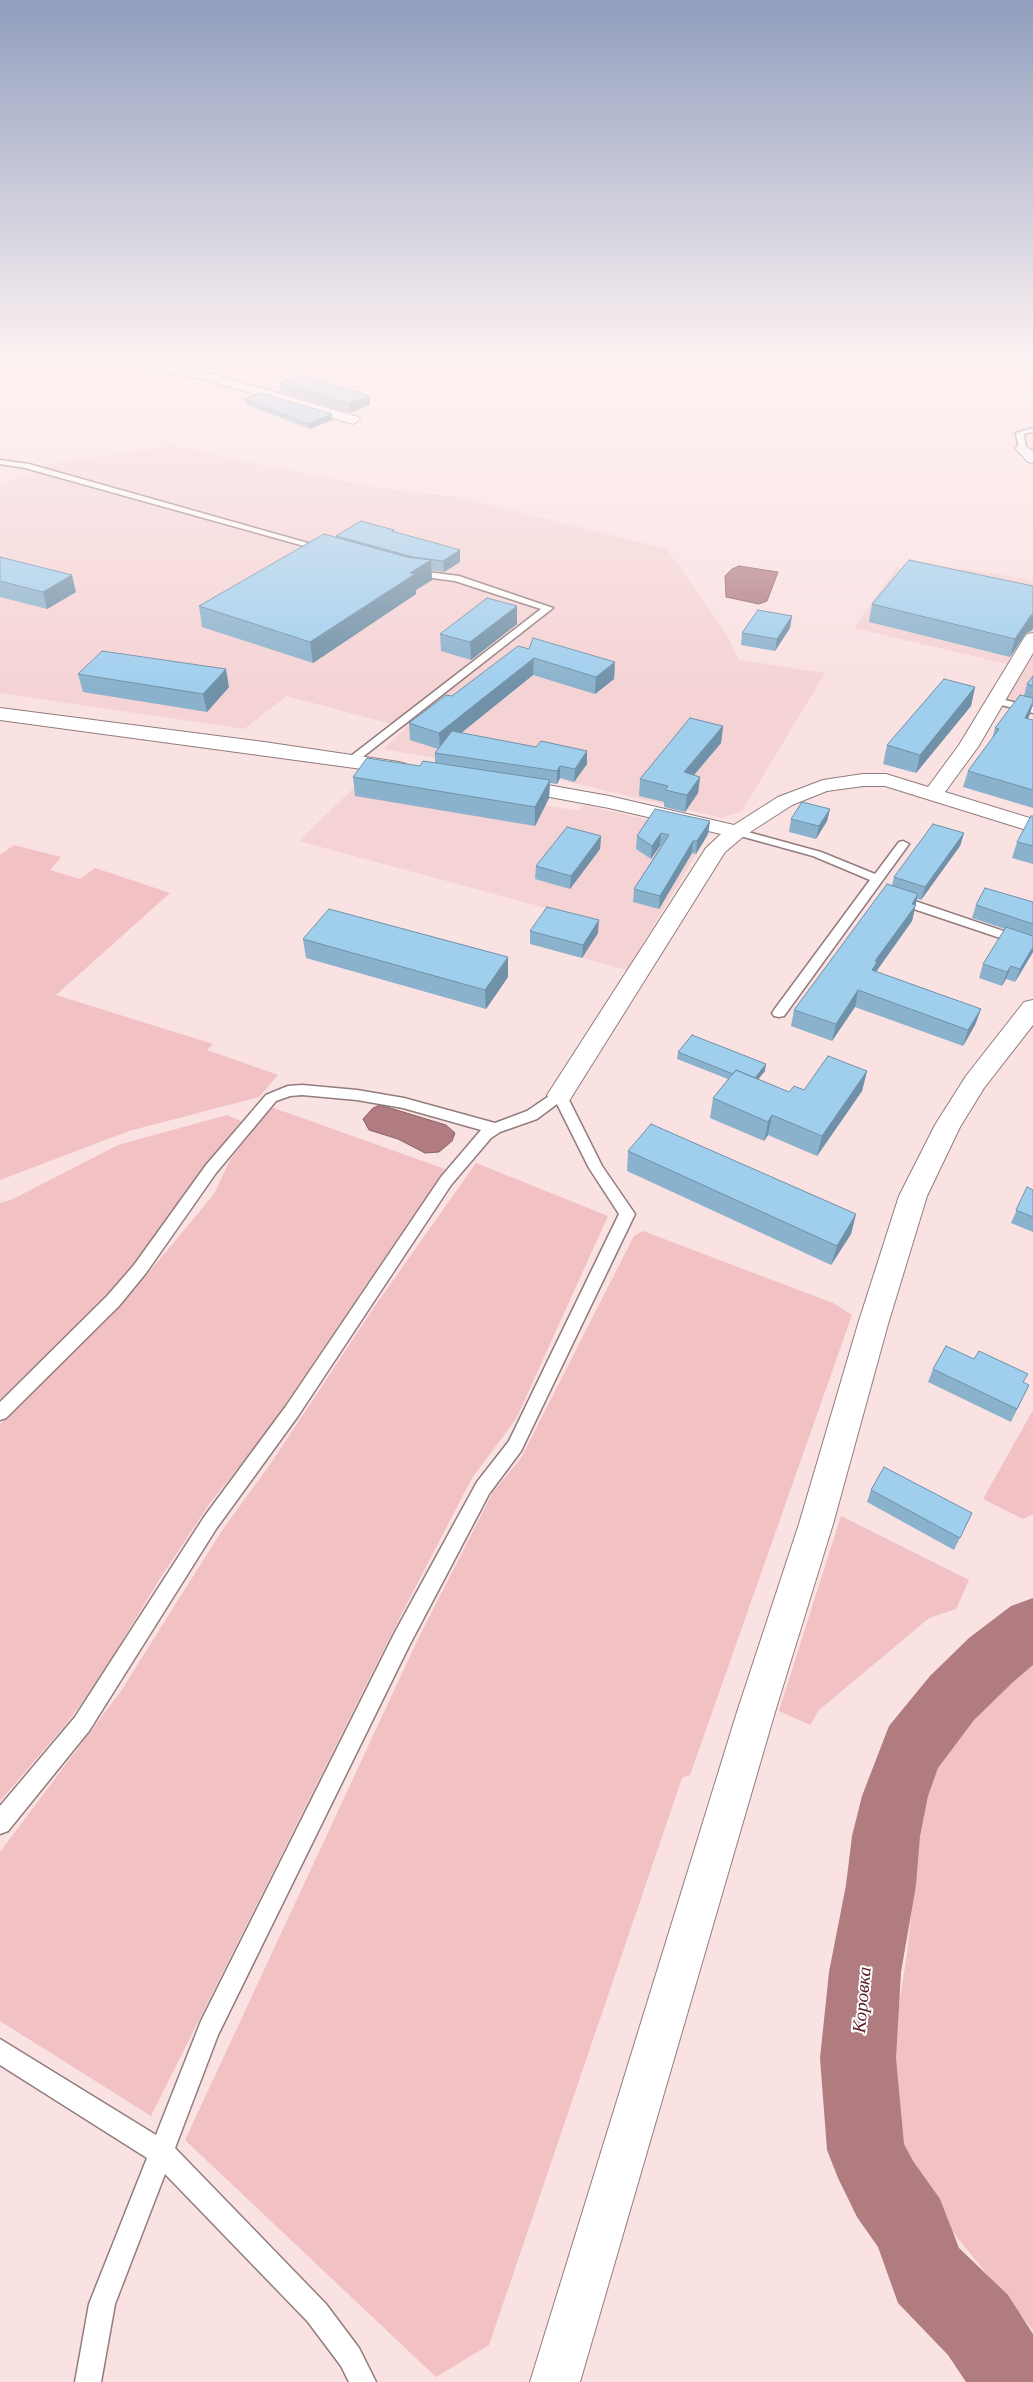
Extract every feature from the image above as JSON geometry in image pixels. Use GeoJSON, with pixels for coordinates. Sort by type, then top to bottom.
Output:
{"type":"FeatureCollection","features":[{"type":"Feature","properties":{"kind":"street"},"geometry":{"type":"LineString","coordinates":[[932,795],[968,747],[1033,638]]}},
{"type":"Feature","properties":{"kind":"street"},"geometry":{"type":"LineString","coordinates":[[0,714],[415,770]]}},
{"type":"Feature","properties":{"kind":"street"},"geometry":{"type":"LineString","coordinates":[[560,1095],[717,848],[737,832],[797,795],[841,783],[886,780],[1033,826]]}},
{"type":"Feature","properties":{"kind":"street"},"geometry":{"type":"LineString","coordinates":[[500,783],[609,802],[737,832]]}},
{"type":"Feature","properties":{"kind":"street"},"geometry":{"type":"LineString","coordinates":[[555,2382],[756,1712],[816,1524],[873,1324],[913,1196],[948,1125],[975,1082],[1032,1011]]}},
{"type":"Feature","properties":{"kind":"lane"},"geometry":{"type":"LineString","coordinates":[[27,466],[337,552]]}},
{"type":"Feature","properties":{"kind":"lane"},"geometry":{"type":"LineString","coordinates":[[351,761],[548,608],[456,578],[403,570]]}},
{"type":"Feature","properties":{"kind":"lane"},"geometry":{"type":"LineString","coordinates":[[997,700],[1033,710]]}},
{"type":"Feature","properties":{"kind":"lane"},"geometry":{"type":"LineString","coordinates":[[737,832],[817,854],[879,889],[1033,945]]}},
{"type":"Feature","properties":{"kind":"lane"},"geometry":{"type":"LineString","coordinates":[[779,1014],[879,889],[903,844]]}},
{"type":"Feature","properties":{"kind":"lane"},"geometry":{"type":"LineString","coordinates":[[0,1413],[91,1324],[134,1276],[211,1170],[271,1098],[288,1091],[302,1090],[357,1095],[404,1103],[495,1128]]}},
{"type":"Feature","properties":{"kind":"lane"},"geometry":{"type":"LineString","coordinates":[[0,1823],[86,1717],[210,1523],[292,1411],[446,1182],[486,1134],[495,1128],[532,1115],[560,1095],[596,1168],[627,1214],[515,1446],[483,1488],[402,1640],[209,2029],[102,2304],[88,2382]]}},
{"type":"Feature","properties":{"kind":"lane"},"geometry":{"type":"LineString","coordinates":[[0,2051],[162,2153],[317,2313],[350,2357],[362,2382]]}},
{"type":"Feature","properties":{"kind":"shaded area"},"geometry":{"type":"Polygon","coordinates":[[[45,466],[270,466],[366,486],[464,498],[667,549],[727,635],[739,660],[825,673],[742,811],[722,818],[557,779],[383,749],[406,728],[287,696],[244,729],[0,693],[0,486],[45,466]]]}},
{"type":"Feature","properties":{"kind":"shaded area"},"geometry":{"type":"Polygon","coordinates":[[[739,566],[778,572],[767,601],[759,604],[726,597],[725,576],[732,569],[739,566]]]}},
{"type":"Feature","properties":{"kind":"shaded area"},"geometry":{"type":"Polygon","coordinates":[[[897,567],[950,579],[959,568],[1033,580],[1033,713],[990,702],[1011,665],[854,628],[897,567]]]}},
{"type":"Feature","properties":{"kind":"shaded area"},"geometry":{"type":"Polygon","coordinates":[[[366,776],[579,811],[582,805],[709,833],[627,970],[530,944],[553,910],[299,841],[366,776]]]}},
{"type":"Feature","properties":{"kind":"shaded area"},"geometry":{"type":"Polygon","coordinates":[[[14,845],[61,857],[50,870],[80,879],[95,868],[170,893],[56,995],[213,1044],[207,1050],[278,1075],[259,1097],[129,1131],[0,1180],[0,855],[14,845]]]}},
{"type":"Feature","properties":{"kind":"shaded area"},"geometry":{"type":"Polygon","coordinates":[[[380,1105],[446,1125],[455,1133],[452,1141],[439,1152],[425,1153],[398,1139],[369,1130],[363,1119],[373,1108],[380,1105]]]}},
{"type":"Feature","properties":{"kind":"shaded area"},"geometry":{"type":"Polygon","coordinates":[[[271,1107],[445,1169],[265,1434],[210,1503],[159,1580],[96,1684],[67,1723],[0,1801],[0,1424],[121,1305],[214,1194],[230,1160],[271,1107]]]}},
{"type":"Feature","properties":{"kind":"shaded area"},"geometry":{"type":"Polygon","coordinates":[[[227,1115],[241,1121],[154,1237],[106,1298],[0,1405],[0,1203],[13,1199],[118,1145],[227,1115]]]}},
{"type":"Feature","properties":{"kind":"shaded area"},"geometry":{"type":"Polygon","coordinates":[[[476,1163],[608,1216],[516,1419],[472,1478],[401,1615],[151,2116],[0,2021],[0,1852],[121,1691],[221,1532],[271,1463],[375,1306],[476,1163]]]}},
{"type":"Feature","properties":{"kind":"shaded area"},"geometry":{"type":"Polygon","coordinates":[[[643,1231],[833,1303],[852,1315],[690,1775],[682,1778],[489,2345],[436,2377],[185,2140],[418,1639],[493,1492],[521,1458],[634,1236],[643,1231]]]}},
{"type":"Feature","properties":{"kind":"shaded area"},"geometry":{"type":"Polygon","coordinates":[[[1033,1410],[1033,1514],[1023,1519],[983,1499],[1033,1410]]]}},
{"type":"Feature","properties":{"kind":"shaded area"},"geometry":{"type":"Polygon","coordinates":[[[841,1516],[969,1580],[956,1609],[929,1618],[819,1710],[810,1725],[779,1711],[841,1516]]]}},
{"type":"Feature","properties":{"kind":"shaded area"},"geometry":{"type":"Polygon","coordinates":[[[1033,1649],[1033,2330],[909,2179],[893,2148],[886,2112],[887,2081],[907,1954],[922,1804],[933,1767],[951,1723],[995,1674],[1033,1649]]]}},
{"type":"Feature","properties":{"kind":"building"},"geometry":{"type":"Polygon","coordinates":[[[361,521],[460,550],[443,561],[413,557],[336,536],[361,521]]]}},
{"type":"Feature","properties":{"kind":"building"},"geometry":{"type":"Polygon","coordinates":[[[324,534],[407,557],[431,560],[410,573],[415,574],[310,642],[199,606],[324,534]]]}},
{"type":"Feature","properties":{"kind":"building"},"geometry":{"type":"Polygon","coordinates":[[[0,557],[72,575],[43,592],[0,581],[0,557]]]}},
{"type":"Feature","properties":{"kind":"building"},"geometry":{"type":"Polygon","coordinates":[[[909,560],[1033,586],[1033,615],[1031,615],[1015,639],[872,604],[909,560]]]}},
{"type":"Feature","properties":{"kind":"building"},"geometry":{"type":"Polygon","coordinates":[[[487,598],[517,606],[470,642],[440,634],[487,598]]]}},
{"type":"Feature","properties":{"kind":"building"},"geometry":{"type":"Polygon","coordinates":[[[758,610],[792,616],[777,639],[742,633],[758,610]]]}},
{"type":"Feature","properties":{"kind":"building"},"geometry":{"type":"Polygon","coordinates":[[[533,638],[615,662],[596,677],[534,658],[439,733],[409,723],[446,695],[452,696],[518,646],[529,649],[533,638]]]}},
{"type":"Feature","properties":{"kind":"building"},"geometry":{"type":"Polygon","coordinates":[[[102,651],[226,669],[203,694],[78,674],[102,651]]]}},
{"type":"Feature","properties":{"kind":"building"},"geometry":{"type":"Polygon","coordinates":[[[1033,676],[1033,686],[1027,684],[1033,676]]]}},
{"type":"Feature","properties":{"kind":"building"},"geometry":{"type":"Polygon","coordinates":[[[944,679],[975,687],[920,755],[887,745],[944,679]]]}},
{"type":"Feature","properties":{"kind":"building"},"geometry":{"type":"Polygon","coordinates":[[[1020,695],[1033,698],[1025,718],[1033,720],[1033,790],[968,771],[999,729],[995,728],[1020,695]]]}},
{"type":"Feature","properties":{"kind":"building"},"geometry":{"type":"Polygon","coordinates":[[[690,718],[723,726],[684,772],[700,777],[687,795],[665,790],[668,786],[640,779],[690,718]]]}},
{"type":"Feature","properties":{"kind":"building"},"geometry":{"type":"Polygon","coordinates":[[[452,731],[536,747],[541,741],[587,751],[575,769],[560,766],[557,771],[435,753],[452,731]]]}},
{"type":"Feature","properties":{"kind":"building"},"geometry":{"type":"Polygon","coordinates":[[[367,758],[420,766],[423,761],[550,780],[535,807],[353,777],[367,758]]]}},
{"type":"Feature","properties":{"kind":"building"},"geometry":{"type":"Polygon","coordinates":[[[802,802],[830,809],[819,826],[791,819],[802,802]]]}},
{"type":"Feature","properties":{"kind":"building"},"geometry":{"type":"Polygon","coordinates":[[[655,809],[710,821],[697,841],[693,841],[660,896],[634,889],[669,835],[661,833],[652,846],[637,836],[655,809]]]}},
{"type":"Feature","properties":{"kind":"building"},"geometry":{"type":"Polygon","coordinates":[[[1031,816],[1033,816],[1033,846],[1017,842],[1031,816]]]}},
{"type":"Feature","properties":{"kind":"building"},"geometry":{"type":"Polygon","coordinates":[[[933,824],[964,833],[925,887],[894,877],[933,824]]]}},
{"type":"Feature","properties":{"kind":"building"},"geometry":{"type":"Polygon","coordinates":[[[567,827],[601,836],[571,876],[536,866],[567,827]]]}},
{"type":"Feature","properties":{"kind":"building"},"geometry":{"type":"Polygon","coordinates":[[[887,884],[918,894],[912,904],[916,905],[875,961],[877,962],[872,970],[981,1009],[968,1030],[858,990],[836,1024],[794,1010],[887,884]]]}},
{"type":"Feature","properties":{"kind":"building"},"geometry":{"type":"Polygon","coordinates":[[[985,888],[1033,902],[1033,924],[976,905],[985,888]]]}},
{"type":"Feature","properties":{"kind":"building"},"geometry":{"type":"Polygon","coordinates":[[[547,907],[599,920],[583,945],[530,931],[547,907]]]}},
{"type":"Feature","properties":{"kind":"building"},"geometry":{"type":"Polygon","coordinates":[[[329,909],[508,957],[485,990],[303,939],[329,909]]]}},
{"type":"Feature","properties":{"kind":"building"},"geometry":{"type":"Polygon","coordinates":[[[1006,927],[1033,936],[1033,947],[1020,969],[1011,966],[1007,972],[983,964],[1006,927]]]}},
{"type":"Feature","properties":{"kind":"building"},"geometry":{"type":"Polygon","coordinates":[[[692,1035],[766,1064],[755,1078],[736,1070],[733,1074],[678,1052],[692,1035]]]}},
{"type":"Feature","properties":{"kind":"building"},"geometry":{"type":"Polygon","coordinates":[[[828,1056],[867,1071],[822,1136],[772,1115],[768,1122],[713,1098],[736,1070],[789,1092],[794,1086],[804,1090],[828,1056]]]}},
{"type":"Feature","properties":{"kind":"building"},"geometry":{"type":"Polygon","coordinates":[[[651,1124],[856,1214],[837,1246],[628,1151],[651,1124]]]}},
{"type":"Feature","properties":{"kind":"building"},"geometry":{"type":"Polygon","coordinates":[[[1027,1187],[1033,1190],[1033,1217],[1016,1210],[1027,1187]]]}},
{"type":"Feature","properties":{"kind":"building"},"geometry":{"type":"Polygon","coordinates":[[[946,1346],[974,1359],[979,1351],[1028,1374],[1023,1382],[1029,1385],[1017,1409],[933,1369],[946,1346]]]}},
{"type":"Feature","properties":{"kind":"building"},"geometry":{"type":"Polygon","coordinates":[[[884,1467],[972,1513],[960,1538],[871,1490],[884,1467]]]}},
{"type":"Feature","properties":{"kind":"waterway","name":"Коровка"},"geometry":{"type":"LineString","coordinates":[[1015,2382],[978,2325],[927,2274],[912,2227],[885,2189],[866,2150],[858,2058],[865,1972],[881,1885],[886,1836],[895,1796],[912,1749],[952,1698],[991,1660],[1033,1627]]}}]}
